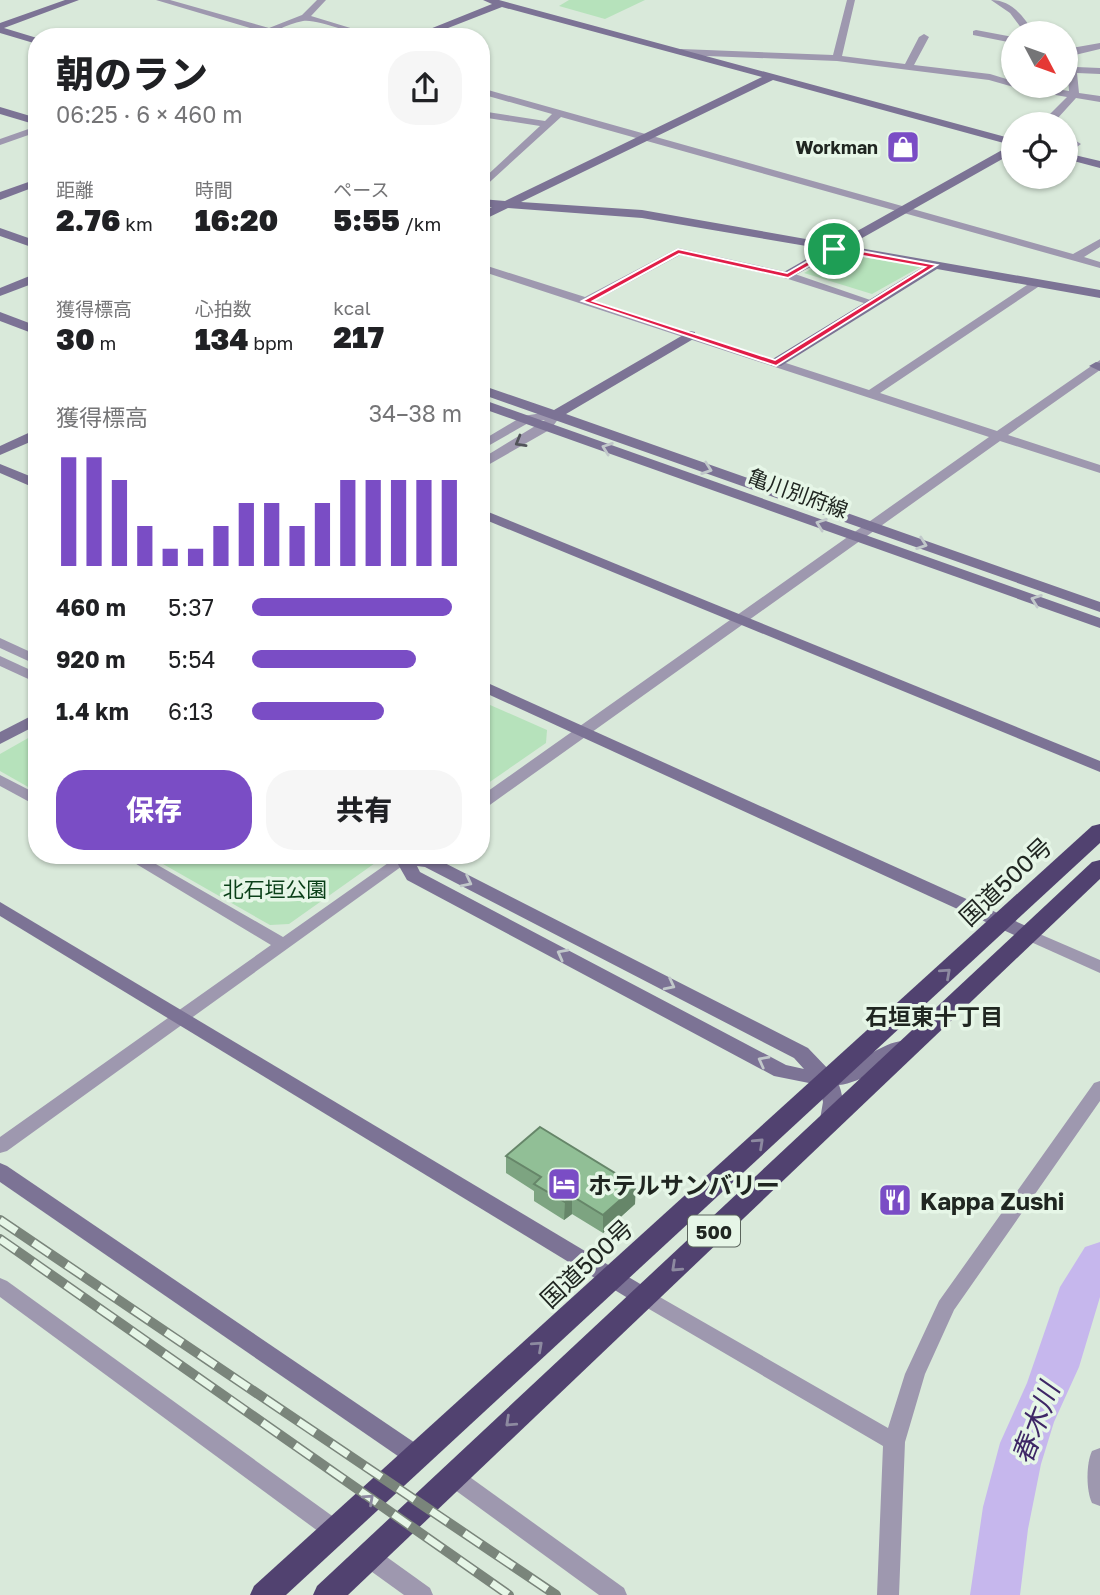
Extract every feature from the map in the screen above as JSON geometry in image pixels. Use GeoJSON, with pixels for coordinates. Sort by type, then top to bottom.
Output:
{"type":"FeatureCollection","features":[{"type":"Feature","properties":{"kind":"highway","name":"国道500号"},"geometry":{"type":"LineString","coordinates":[[265,1595],[1100,831]]}},
{"type":"Feature","properties":{"kind":"highway","name":"500"},"geometry":{"type":"LineString","coordinates":[[328,1595],[1100,867]]}},
{"type":"Feature","properties":{"kind":"street"},"geometry":{"type":"LineString","coordinates":[[0,28],[74,0]]}},
{"type":"Feature","properties":{"kind":"street"},"geometry":{"type":"LineString","coordinates":[[160,0],[258,28]]}},
{"type":"Feature","properties":{"kind":"street"},"geometry":{"type":"LineString","coordinates":[[277,28],[305,18],[322,0]]}},
{"type":"Feature","properties":{"kind":"street"},"geometry":{"type":"LineString","coordinates":[[488,0],[1001,139]]}},
{"type":"Feature","properties":{"kind":"street"},"geometry":{"type":"LineString","coordinates":[[836,58],[851,0]]}},
{"type":"Feature","properties":{"kind":"street"},"geometry":{"type":"LineString","coordinates":[[995,0],[1013,11],[1021,21]]}},
{"type":"Feature","properties":{"kind":"street"},"geometry":{"type":"LineString","coordinates":[[438,28],[501,4]]}},
{"type":"Feature","properties":{"kind":"street"},"geometry":{"type":"LineString","coordinates":[[305,18],[342,28]]}},
{"type":"Feature","properties":{"kind":"street"},"geometry":{"type":"LineString","coordinates":[[0,28],[28,38]]}},
{"type":"Feature","properties":{"kind":"street"},"geometry":{"type":"LineString","coordinates":[[976,33],[1001,38]]}},
{"type":"Feature","properties":{"kind":"street"},"geometry":{"type":"LineString","coordinates":[[909,66],[923,37]]}},
{"type":"Feature","properties":{"kind":"street"},"geometry":{"type":"LineString","coordinates":[[1078,50],[1100,46]]}},
{"type":"Feature","properties":{"kind":"street"},"geometry":{"type":"LineString","coordinates":[[681,52],[836,58],[1001,80]]}},
{"type":"Feature","properties":{"kind":"street"},"geometry":{"type":"LineString","coordinates":[[1078,70],[1100,71]]}},
{"type":"Feature","properties":{"kind":"street"},"geometry":{"type":"LineString","coordinates":[[490,212],[771,77]]}},
{"type":"Feature","properties":{"kind":"street"},"geometry":{"type":"LineString","coordinates":[[490,94],[1100,265]]}},
{"type":"Feature","properties":{"kind":"street"},"geometry":{"type":"LineString","coordinates":[[1078,96],[1100,99]]}},
{"type":"Feature","properties":{"kind":"street"},"geometry":{"type":"LineString","coordinates":[[1058,112],[1071,98]]}},
{"type":"Feature","properties":{"kind":"street"},"geometry":{"type":"LineString","coordinates":[[0,110],[28,119]]}},
{"type":"Feature","properties":{"kind":"street"},"geometry":{"type":"LineString","coordinates":[[490,178],[559,113]]}},
{"type":"Feature","properties":{"kind":"street"},"geometry":{"type":"LineString","coordinates":[[490,115],[547,124]]}},
{"type":"Feature","properties":{"kind":"street"},"geometry":{"type":"LineString","coordinates":[[0,142],[28,132]]}},
{"type":"Feature","properties":{"kind":"street"},"geometry":{"type":"LineString","coordinates":[[788,275],[1001,155]]}},
{"type":"Feature","properties":{"kind":"street"},"geometry":{"type":"LineString","coordinates":[[1078,158],[1100,165]]}},
{"type":"Feature","properties":{"kind":"street"},"geometry":{"type":"LineString","coordinates":[[0,196],[28,185]]}},
{"type":"Feature","properties":{"kind":"street"},"geometry":{"type":"LineString","coordinates":[[490,203],[642,214],[1100,294]]}},
{"type":"Feature","properties":{"kind":"street"},"geometry":{"type":"LineString","coordinates":[[0,220],[28,230]]}},
{"type":"Feature","properties":{"kind":"street"},"geometry":{"type":"LineString","coordinates":[[0,232],[28,242]]}},
{"type":"Feature","properties":{"kind":"street"},"geometry":{"type":"LineString","coordinates":[[1074,258],[1100,242]]}},
{"type":"Feature","properties":{"kind":"street"},"geometry":{"type":"LineString","coordinates":[[586,301],[678,251],[788,275],[870,302]]}},
{"type":"Feature","properties":{"kind":"street"},"geometry":{"type":"LineString","coordinates":[[776,363],[933,265]]}},
{"type":"Feature","properties":{"kind":"street"},"geometry":{"type":"LineString","coordinates":[[490,270],[1100,469]]}},
{"type":"Feature","properties":{"kind":"street"},"geometry":{"type":"LineString","coordinates":[[0,292],[28,281]]}},
{"type":"Feature","properties":{"kind":"street"},"geometry":{"type":"LineString","coordinates":[[871,394],[1037,283]]}},
{"type":"Feature","properties":{"kind":"street"},"geometry":{"type":"LineString","coordinates":[[0,316],[28,327]]}},
{"type":"Feature","properties":{"kind":"street"},"geometry":{"type":"LineString","coordinates":[[490,459],[690,335]]}},
{"type":"Feature","properties":{"kind":"street"},"geometry":{"type":"LineString","coordinates":[[490,798],[1099,366]]}},
{"type":"Feature","properties":{"kind":"street","name":"亀川別府線"},"geometry":{"type":"LineString","coordinates":[[490,393],[551,421],[857,537],[1100,623]]}},
{"type":"Feature","properties":{"kind":"street","name":"亀川別府線"},"geometry":{"type":"LineString","coordinates":[[490,406],[527,419],[551,421],[871,526],[1100,607]]}},
{"type":"Feature","properties":{"kind":"street"},"geometry":{"type":"LineString","coordinates":[[490,441],[527,419]]}},
{"type":"Feature","properties":{"kind":"street"},"geometry":{"type":"LineString","coordinates":[[0,451],[28,437]]}},
{"type":"Feature","properties":{"kind":"street"},"geometry":{"type":"LineString","coordinates":[[0,468],[28,481]]}},
{"type":"Feature","properties":{"kind":"street"},"geometry":{"type":"LineString","coordinates":[[490,517],[1100,767]]}},
{"type":"Feature","properties":{"kind":"street"},"geometry":{"type":"LineString","coordinates":[[0,642],[28,656]]}},
{"type":"Feature","properties":{"kind":"street"},"geometry":{"type":"LineString","coordinates":[[0,660],[28,674]]}},
{"type":"Feature","properties":{"kind":"street"},"geometry":{"type":"LineString","coordinates":[[490,689],[1100,967]]}},
{"type":"Feature","properties":{"kind":"street"},"geometry":{"type":"LineString","coordinates":[[0,739],[28,723]]}},
{"type":"Feature","properties":{"kind":"street"},"geometry":{"type":"LineString","coordinates":[[0,780],[28,796]]}},
{"type":"Feature","properties":{"kind":"street"},"geometry":{"type":"LineString","coordinates":[[145,864],[284,944]]}},
{"type":"Feature","properties":{"kind":"street"},"geometry":{"type":"LineString","coordinates":[[0,1146],[396,864]]}},
{"type":"Feature","properties":{"kind":"street"},"geometry":{"type":"LineString","coordinates":[[409,864],[413,876],[781,1071],[827,1080],[850,1077],[872,1062],[916,1041]]}},
{"type":"Feature","properties":{"kind":"street"},"geometry":{"type":"LineString","coordinates":[[0,908],[612,1278],[894,1442]]}},
{"type":"Feature","properties":{"kind":"street"},"geometry":{"type":"LineString","coordinates":[[827,1080],[835,1106],[828,1125]]}},
{"type":"Feature","properties":{"kind":"street"},"geometry":{"type":"LineString","coordinates":[[888,1595],[894,1442],[915,1374],[946,1306],[1100,1087]]}},
{"type":"Feature","properties":{"kind":"street"},"geometry":{"type":"LineString","coordinates":[[0,1171],[416,1456]]}},
{"type":"Feature","properties":{"kind":"street"},"geometry":{"type":"LineString","coordinates":[[0,1286],[334,1530]]}},
{"type":"Feature","properties":{"kind":"street"},"geometry":{"type":"LineString","coordinates":[[1099,1462],[1100,1497]]}},
{"type":"Feature","properties":{"kind":"street"},"geometry":{"type":"LineString","coordinates":[[452,1476],[616,1595]]}},
{"type":"Feature","properties":{"kind":"street"},"geometry":{"type":"LineString","coordinates":[[369,1557],[422,1595]]}},
{"type":"Feature","properties":{"kind":"green space"},"geometry":{"type":"Polygon","coordinates":[[[569,0],[645,0],[605,19],[559,6],[569,0]]]}},
{"type":"Feature","properties":{"kind":"green space"},"geometry":{"type":"Polygon","coordinates":[[[840,253],[920,267],[872,294],[804,273],[840,253]]]}},
{"type":"Feature","properties":{"kind":"green space"},"geometry":{"type":"Polygon","coordinates":[[[490,705],[547,730],[546,743],[490,782],[490,705]]]}},
{"type":"Feature","properties":{"kind":"green space"},"geometry":{"type":"Polygon","coordinates":[[[28,738],[28,787],[0,771],[0,754],[28,738]]]}},
{"type":"Feature","properties":{"kind":"green space","name":"北石垣公園"},"geometry":{"type":"Polygon","coordinates":[[[163,864],[374,864],[289,924],[270,925],[163,864]]]}},
{"type":"Feature","properties":{"kind":"building"},"geometry":{"type":"Polygon","coordinates":[[[540,1127],[636,1186],[603,1215],[572,1196],[565,1202],[534,1184],[541,1177],[506,1156],[540,1127]]]}},
{"type":"Feature","properties":{"kind":"waterway","name":"春木川"},"geometry":{"type":"LineString","coordinates":[[995,1595],[1007,1507],[1023,1443],[1056,1367],[1075,1303],[1100,1259]]}},
{"type":"Feature","properties":{"kind":"railway"},"geometry":{"type":"LineString","coordinates":[[0,1220],[556,1595]]}},
{"type":"Feature","properties":{"kind":"railway"},"geometry":{"type":"LineString","coordinates":[[0,1239],[509,1595]]}},
{"type":"Feature","properties":{"kind":"place","name":"Workman"},"geometry":{"type":"Point","coordinates":[903,147]}},
{"type":"Feature","properties":{"kind":"place","name":"ホテルサンバリー"},"geometry":{"type":"Point","coordinates":[564,1184]}},
{"type":"Feature","properties":{"kind":"place","name":"Kappa Zushi"},"geometry":{"type":"Point","coordinates":[895,1200]}},
{"type":"Feature","properties":{"kind":"district","name":"石垣東十丁目"},"geometry":{"type":"Point","coordinates":[934,1016]}},
{"type":"Feature","properties":{"kind":"route"},"geometry":{"type":"LineString","coordinates":[[834,249],[933,265],[776,363],[586,301],[678,251],[788,275],[834,249]]}}]}
